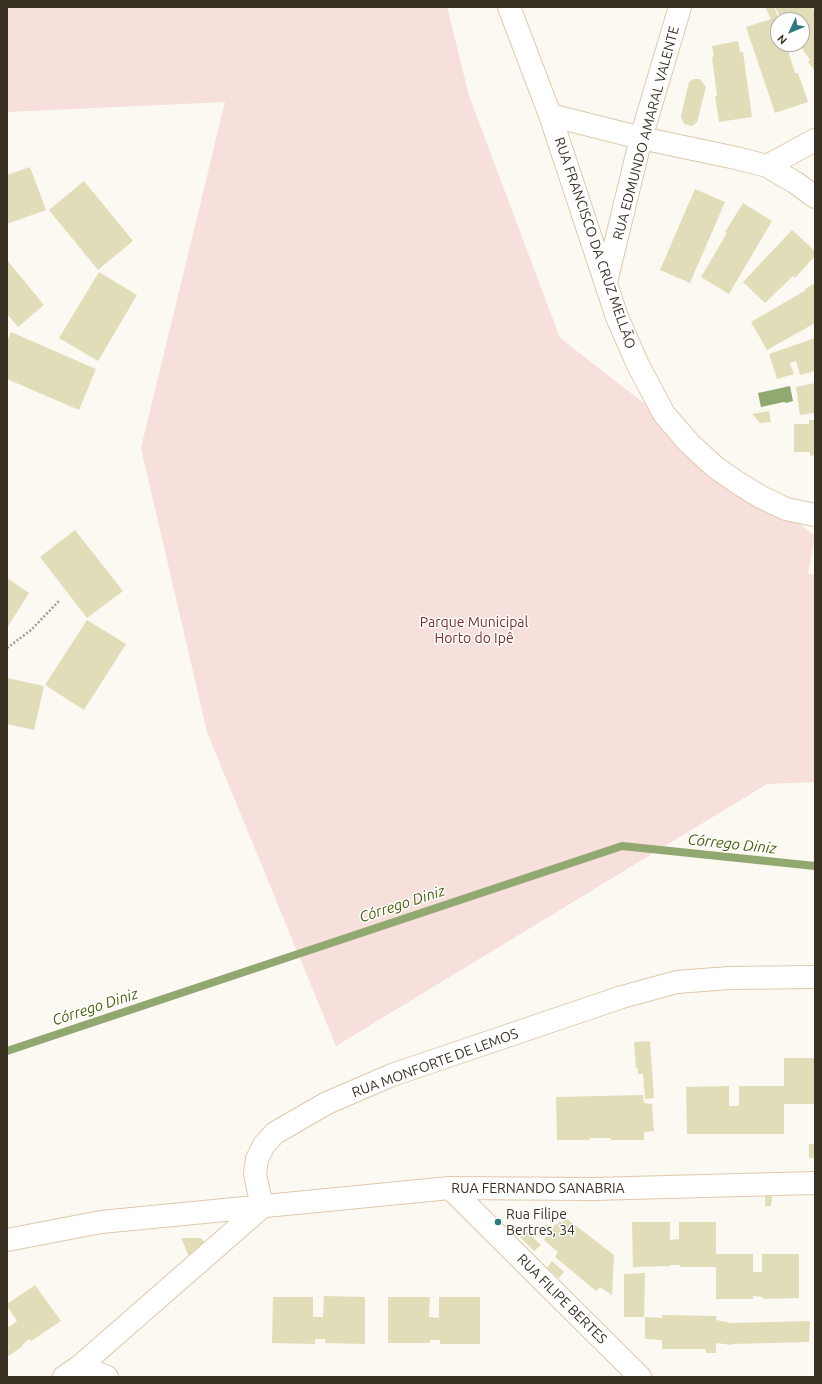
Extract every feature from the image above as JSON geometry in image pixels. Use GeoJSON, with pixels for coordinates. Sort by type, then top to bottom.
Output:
{"type":"FeatureCollection","features":[{"type":"Feature","properties":{"kind":"street","name":"RUA FRANCISCO DA CRUZ MELLÃO"},"geometry":{"type":"LineString","coordinates":[[509,7],[550,115],[617,317],[642,372],[664,414],[689,443],[715,467],[761,497],[786,509],[815,515]]}},
{"type":"Feature","properties":{"kind":"street","name":"RUA EDMUNDO AMARAL VALENTE"},"geometry":{"type":"LineString","coordinates":[[606,282],[641,138],[680,7]]}},
{"type":"Feature","properties":{"kind":"street"},"geometry":{"type":"LineString","coordinates":[[550,115],[641,138],[728,156],[767,166],[796,183],[815,197]]}},
{"type":"Feature","properties":{"kind":"street"},"geometry":{"type":"LineString","coordinates":[[767,166],[815,140]]}},
{"type":"Feature","properties":{"kind":"street","name":"RUA MONFORTE DE LEMOS"},"geometry":{"type":"LineString","coordinates":[[262,1207],[255,1174],[257,1159],[264,1145],[275,1133],[327,1103],[392,1075],[622,997],[677,982],[729,978],[815,977]]}},
{"type":"Feature","properties":{"kind":"street","name":"RUA FERNANDO SANABRIA"},"geometry":{"type":"LineString","coordinates":[[262,1207],[450,1188],[593,1189],[815,1183]]}},
{"type":"Feature","properties":{"kind":"street","name":"RUA FILIPE BERTES"},"geometry":{"type":"LineString","coordinates":[[450,1188],[640,1377]]}},
{"type":"Feature","properties":{"kind":"street"},"geometry":{"type":"LineString","coordinates":[[7,1240],[101,1222],[262,1207]]}},
{"type":"Feature","properties":{"kind":"street"},"geometry":{"type":"LineString","coordinates":[[72,1371],[262,1207]]}},
{"type":"Feature","properties":{"kind":"street"},"geometry":{"type":"LineString","coordinates":[[72,1371],[107,1377]]}},
{"type":"Feature","properties":{"kind":"path"},"geometry":{"type":"LineString","coordinates":[[7,648],[31,630],[59,601]]}},
{"type":"Feature","properties":{"kind":"green space","name":"Parque Municipal Horto do Ipê"},"geometry":{"type":"Polygon","coordinates":[[[7,7],[447,7],[469,96],[560,338],[815,536],[808,574],[815,574],[815,782],[767,784],[336,1046],[207,732],[141,448],[225,102],[7,112],[7,7]]]}},
{"type":"Feature","properties":{"kind":"shaded area"},"geometry":{"type":"Polygon","coordinates":[[[790,386],[793,401],[761,407],[758,393],[790,386]]]}},
{"type":"Feature","properties":{"kind":"building"},"geometry":{"type":"Polygon","coordinates":[[[765,7],[774,7],[776,12],[770,12],[770,17],[765,7]]]}},
{"type":"Feature","properties":{"kind":"building"},"geometry":{"type":"Polygon","coordinates":[[[775,7],[812,7],[815,12],[815,71],[808,62],[810,60],[804,52],[810,52],[810,12],[778,12],[775,7]]]}},
{"type":"Feature","properties":{"kind":"building"},"geometry":{"type":"Polygon","coordinates":[[[770,19],[770,52],[788,52],[795,73],[798,73],[808,102],[775,113],[746,27],[770,19]]]}},
{"type":"Feature","properties":{"kind":"building"},"geometry":{"type":"Polygon","coordinates":[[[738,41],[740,52],[743,52],[752,117],[719,122],[715,96],[717,96],[712,46],[738,41]]]}},
{"type":"Feature","properties":{"kind":"building"},"geometry":{"type":"Polygon","coordinates":[[[694,79],[700,79],[706,87],[697,122],[692,126],[684,124],[681,116],[689,82],[694,79]]]}},
{"type":"Feature","properties":{"kind":"building"},"geometry":{"type":"Polygon","coordinates":[[[30,167],[46,210],[7,224],[7,175],[30,167]]]}},
{"type":"Feature","properties":{"kind":"building"},"geometry":{"type":"Polygon","coordinates":[[[84,181],[133,241],[98,270],[49,210],[84,181]]]}},
{"type":"Feature","properties":{"kind":"building"},"geometry":{"type":"Polygon","coordinates":[[[695,189],[725,202],[690,283],[660,270],[695,189]]]}},
{"type":"Feature","properties":{"kind":"building"},"geometry":{"type":"Polygon","coordinates":[[[743,203],[772,221],[729,294],[701,277],[727,233],[725,232],[743,203]]]}},
{"type":"Feature","properties":{"kind":"building"},"geometry":{"type":"Polygon","coordinates":[[[792,230],[815,251],[815,256],[795,278],[793,276],[765,303],[743,282],[792,230]]]}},
{"type":"Feature","properties":{"kind":"building"},"geometry":{"type":"Polygon","coordinates":[[[7,260],[44,305],[18,327],[7,314],[7,260]]]}},
{"type":"Feature","properties":{"kind":"building"},"geometry":{"type":"Polygon","coordinates":[[[99,272],[137,295],[98,361],[59,338],[99,272]]]}},
{"type":"Feature","properties":{"kind":"building"},"geometry":{"type":"Polygon","coordinates":[[[815,283],[815,323],[767,350],[751,322],[806,290],[805,289],[815,283]]]}},
{"type":"Feature","properties":{"kind":"building"},"geometry":{"type":"Polygon","coordinates":[[[11,332],[96,369],[79,410],[7,379],[7,341],[11,332]]]}},
{"type":"Feature","properties":{"kind":"building"},"geometry":{"type":"Polygon","coordinates":[[[815,338],[815,371],[800,375],[796,361],[790,363],[794,374],[777,379],[769,354],[815,338]]]}},
{"type":"Feature","properties":{"kind":"building"},"geometry":{"type":"Polygon","coordinates":[[[815,383],[815,413],[800,415],[796,387],[815,383]]]}},
{"type":"Feature","properties":{"kind":"building"},"geometry":{"type":"Polygon","coordinates":[[[769,411],[771,422],[760,423],[752,414],[769,411]]]}},
{"type":"Feature","properties":{"kind":"building"},"geometry":{"type":"Polygon","coordinates":[[[809,420],[815,420],[815,455],[810,456],[810,452],[794,452],[794,424],[809,424],[809,420]]]}},
{"type":"Feature","properties":{"kind":"building"},"geometry":{"type":"Polygon","coordinates":[[[75,530],[123,591],[87,618],[40,557],[75,530]]]}},
{"type":"Feature","properties":{"kind":"building"},"geometry":{"type":"Polygon","coordinates":[[[7,578],[29,593],[7,628],[7,578]]]}},
{"type":"Feature","properties":{"kind":"building"},"geometry":{"type":"Polygon","coordinates":[[[87,620],[126,644],[84,710],[45,685],[87,620]]]}},
{"type":"Feature","properties":{"kind":"building"},"geometry":{"type":"Polygon","coordinates":[[[7,678],[44,686],[34,730],[7,724],[7,678]]]}},
{"type":"Feature","properties":{"kind":"building"},"geometry":{"type":"Polygon","coordinates":[[[650,1041],[654,1098],[645,1099],[643,1074],[638,1074],[638,1068],[636,1068],[634,1042],[650,1041]]]}},
{"type":"Feature","properties":{"kind":"building"},"geometry":{"type":"Polygon","coordinates":[[[784,1058],[815,1058],[815,1104],[784,1104],[784,1134],[687,1134],[686,1087],[729,1086],[729,1106],[739,1106],[739,1086],[784,1086],[784,1058]]]}},
{"type":"Feature","properties":{"kind":"building"},"geometry":{"type":"Polygon","coordinates":[[[643,1095],[644,1103],[652,1104],[654,1131],[644,1132],[644,1140],[611,1140],[611,1138],[590,1138],[589,1140],[557,1140],[556,1097],[643,1095]]]}},
{"type":"Feature","properties":{"kind":"building"},"geometry":{"type":"Polygon","coordinates":[[[809,1144],[815,1144],[815,1158],[809,1158],[809,1144]]]}},
{"type":"Feature","properties":{"kind":"building"},"geometry":{"type":"Polygon","coordinates":[[[765,1196],[772,1196],[771,1206],[765,1206],[765,1196]]]}},
{"type":"Feature","properties":{"kind":"building"},"geometry":{"type":"Polygon","coordinates":[[[566,1218],[614,1255],[612,1295],[600,1287],[596,1291],[555,1257],[558,1252],[544,1240],[546,1237],[541,1232],[546,1225],[551,1229],[560,1221],[562,1223],[566,1218]]]}},
{"type":"Feature","properties":{"kind":"building"},"geometry":{"type":"Polygon","coordinates":[[[632,1222],[670,1222],[670,1240],[679,1239],[679,1222],[716,1222],[716,1254],[753,1254],[753,1272],[762,1272],[762,1254],[799,1254],[799,1298],[763,1299],[763,1297],[753,1296],[753,1299],[716,1299],[716,1267],[680,1267],[680,1265],[670,1265],[633,1267],[632,1222]]]}},
{"type":"Feature","properties":{"kind":"building"},"geometry":{"type":"Polygon","coordinates":[[[526,1231],[541,1245],[534,1251],[520,1237],[526,1231]]]}},
{"type":"Feature","properties":{"kind":"building"},"geometry":{"type":"Polygon","coordinates":[[[181,1238],[201,1238],[206,1244],[190,1259],[181,1238]]]}},
{"type":"Feature","properties":{"kind":"building"},"geometry":{"type":"Polygon","coordinates":[[[552,1261],[564,1272],[559,1278],[547,1268],[552,1261]]]}},
{"type":"Feature","properties":{"kind":"building"},"geometry":{"type":"Polygon","coordinates":[[[645,1273],[644,1317],[624,1317],[624,1274],[645,1273]]]}},
{"type":"Feature","properties":{"kind":"building"},"geometry":{"type":"Polygon","coordinates":[[[35,1285],[61,1321],[31,1341],[29,1339],[22,1345],[23,1346],[7,1357],[7,1323],[9,1327],[17,1321],[7,1304],[35,1285]]]}},
{"type":"Feature","properties":{"kind":"building"},"geometry":{"type":"Polygon","coordinates":[[[324,1296],[365,1297],[365,1344],[325,1343],[325,1339],[315,1339],[315,1344],[272,1343],[273,1297],[313,1297],[313,1317],[323,1317],[324,1296]]]}},
{"type":"Feature","properties":{"kind":"building"},"geometry":{"type":"Polygon","coordinates":[[[388,1297],[430,1297],[429,1317],[439,1318],[439,1297],[480,1297],[480,1344],[440,1344],[440,1340],[430,1340],[430,1343],[388,1343],[388,1297]]]}},
{"type":"Feature","properties":{"kind":"building"},"geometry":{"type":"Polygon","coordinates":[[[662,1315],[717,1316],[716,1320],[731,1323],[810,1321],[809,1342],[732,1345],[716,1343],[716,1353],[706,1353],[706,1349],[662,1349],[662,1340],[645,1339],[645,1317],[662,1318],[662,1315]]]}},
{"type":"Feature","properties":{"kind":"waterway","name":"Córrego Diniz"},"geometry":{"type":"LineString","coordinates":[[7,1051],[622,846],[815,866]]}},
{"type":"Feature","properties":{"kind":"place","name":"Rua Filipe Bertres, 34"},"geometry":{"type":"Point","coordinates":[498,1222]}}]}
